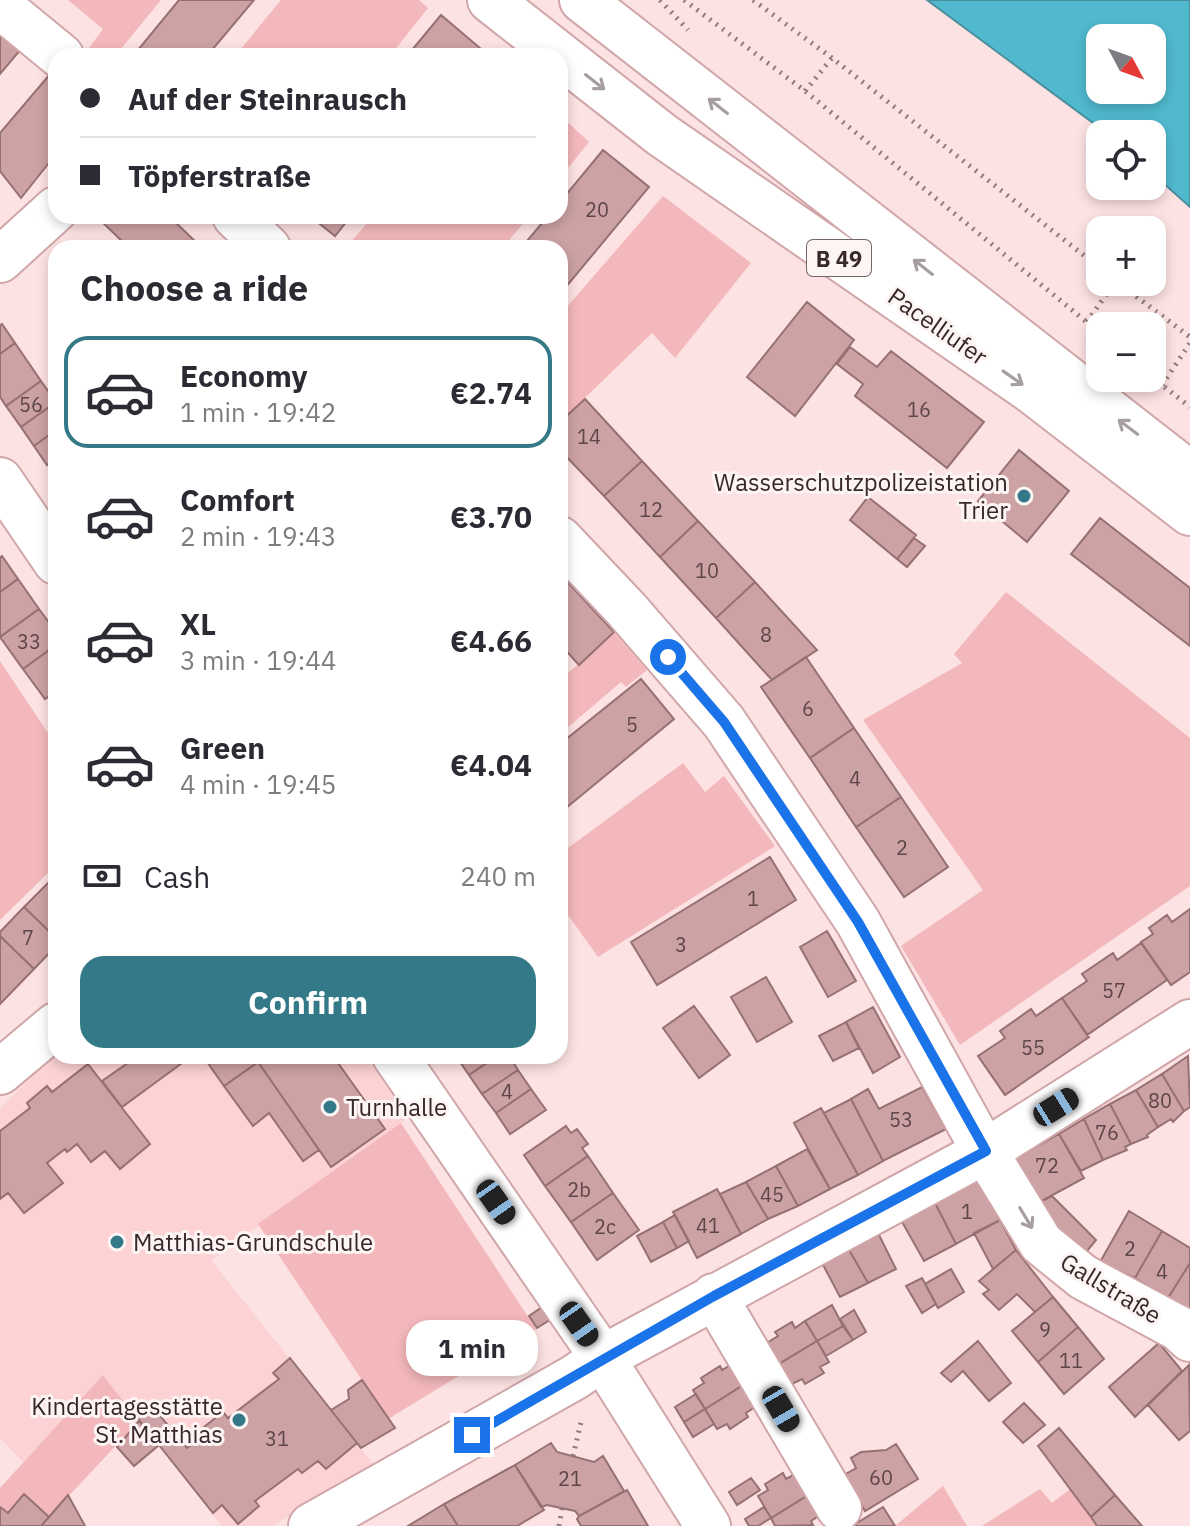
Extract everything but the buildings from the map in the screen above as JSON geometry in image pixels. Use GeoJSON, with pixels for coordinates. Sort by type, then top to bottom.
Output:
{"type":"FeatureCollection","features":[{"type":"Feature","properties":{"kind":"street","name":"Pacelliufer"},"geometry":{"type":"LineString","coordinates":[[490,0],[551,48]]}},
{"type":"Feature","properties":{"kind":"street","name":"Pacelliufer"},"geometry":{"type":"LineString","coordinates":[[582,0],[1190,474]]}},
{"type":"Feature","properties":{"kind":"street"},"geometry":{"type":"LineString","coordinates":[[602,0],[636,41]]}},
{"type":"Feature","properties":{"kind":"street"},"geometry":{"type":"LineString","coordinates":[[0,6],[51,48]]}},
{"type":"Feature","properties":{"kind":"street","name":"Pacelliufer"},"geometry":{"type":"LineString","coordinates":[[568,61],[662,135],[1033,392],[1190,513]]}},
{"type":"Feature","properties":{"kind":"street"},"geometry":{"type":"LineString","coordinates":[[0,260],[48,216]]}},
{"type":"Feature","properties":{"kind":"street"},"geometry":{"type":"LineString","coordinates":[[243,224],[260,240]]}},
{"type":"Feature","properties":{"kind":"street"},"geometry":{"type":"LineString","coordinates":[[0,480],[48,550]]}},
{"type":"Feature","properties":{"kind":"street","name":"Gallstraße"},"geometry":{"type":"LineString","coordinates":[[568,547],[724,722],[858,922],[1041,1243],[1083,1277],[1178,1328],[1190,1339]]}},
{"type":"Feature","properties":{"kind":"street"},"geometry":{"type":"LineString","coordinates":[[311,1526],[575,1377],[602,1358],[986,1151],[1190,1022]]}},
{"type":"Feature","properties":{"kind":"street"},"geometry":{"type":"LineString","coordinates":[[0,1072],[48,1032]]}},
{"type":"Feature","properties":{"kind":"street"},"geometry":{"type":"LineString","coordinates":[[400,1064],[602,1358],[708,1526]]}},
{"type":"Feature","properties":{"kind":"street"},"geometry":{"type":"LineString","coordinates":[[714,1296],[839,1508]]}},
{"type":"Feature","properties":{"kind":"path"},"geometry":{"type":"LineString","coordinates":[[684,0],[805,91],[1086,321]]}},
{"type":"Feature","properties":{"kind":"path"},"geometry":{"type":"LineString","coordinates":[[753,0],[1086,257]]}},
{"type":"Feature","properties":{"kind":"path"},"geometry":{"type":"LineString","coordinates":[[805,91],[832,58]]}},
{"type":"Feature","properties":{"kind":"path"},"geometry":{"type":"LineString","coordinates":[[1135,296],[1190,337]]}},
{"type":"Feature","properties":{"kind":"path"},"geometry":{"type":"LineString","coordinates":[[1166,379],[1190,343]]}},
{"type":"Feature","properties":{"kind":"path"},"geometry":{"type":"LineString","coordinates":[[1166,388],[1190,407]]}},
{"type":"Feature","properties":{"kind":"path"},"geometry":{"type":"LineString","coordinates":[[573,1456],[582,1416]]}},
{"type":"Feature","properties":{"kind":"path"},"geometry":{"type":"LineString","coordinates":[[559,1526],[562,1509]]}},
{"type":"Feature","properties":{"kind":"shaded area"},"geometry":{"type":"Polygon","coordinates":[[[68,0],[161,0],[122,48],[89,48],[103,29],[68,0]]]}},
{"type":"Feature","properties":{"kind":"shaded area"},"geometry":{"type":"Polygon","coordinates":[[[281,0],[419,0],[428,8],[396,48],[242,48],[281,0]]]}},
{"type":"Feature","properties":{"kind":"shaded area"},"geometry":{"type":"Polygon","coordinates":[[[568,122],[589,142],[568,168],[568,122]]]}},
{"type":"Feature","properties":{"kind":"shaded area"},"geometry":{"type":"Polygon","coordinates":[[[663,196],[751,263],[675,358],[652,333],[568,414],[568,306],[663,196]]]}},
{"type":"Feature","properties":{"kind":"shaded area"},"geometry":{"type":"Polygon","coordinates":[[[366,224],[522,224],[510,240],[353,240],[366,224]]]}},
{"type":"Feature","properties":{"kind":"shaded area"},"geometry":{"type":"Polygon","coordinates":[[[1006,592],[1190,738],[1190,886],[960,1045],[901,946],[983,890],[863,720],[962,663],[954,654],[1006,592]]]}},
{"type":"Feature","properties":{"kind":"shaded area"},"geometry":{"type":"Polygon","coordinates":[[[614,632],[647,670],[626,687],[621,682],[568,727],[568,673],[614,632]]]}},
{"type":"Feature","properties":{"kind":"shaded area"},"geometry":{"type":"Polygon","coordinates":[[[0,661],[48,733],[48,873],[0,920],[0,661]]]}},
{"type":"Feature","properties":{"kind":"shaded area"},"geometry":{"type":"Polygon","coordinates":[[[683,763],[705,792],[724,776],[775,846],[598,957],[568,915],[568,848],[683,763]]]}},
{"type":"Feature","properties":{"kind":"shaded area","name":"Matthias-Grundschule"},"geometry":{"type":"Polygon","coordinates":[[[48,1062],[383,1064],[416,1112],[211,1260],[374,1465],[272,1526],[222,1526],[104,1376],[23,1462],[0,1438],[0,1108],[48,1062]]]}},
{"type":"Feature","properties":{"kind":"shaded area"},"geometry":{"type":"Polygon","coordinates":[[[401,1123],[536,1329],[388,1419],[258,1224],[401,1123]]]}},
{"type":"Feature","properties":{"kind":"shaded area"},"geometry":{"type":"Polygon","coordinates":[[[103,1375],[139,1421],[49,1517],[8,1513],[0,1507],[0,1488],[103,1375]]]}},
{"type":"Feature","properties":{"kind":"shaded area"},"geometry":{"type":"Polygon","coordinates":[[[943,1486],[967,1526],[895,1526],[943,1486]]]}},
{"type":"Feature","properties":{"kind":"shaded area"},"geometry":{"type":"Polygon","coordinates":[[[1040,1489],[1052,1503],[1070,1489],[1097,1526],[982,1526],[1040,1489]]]}},
{"type":"Feature","properties":{"kind":"water"},"geometry":{"type":"Polygon","coordinates":[[[927,0],[1190,0],[1190,207],[1166,186],[1166,120],[1089,120],[927,0]]]}},
{"type":"Feature","properties":{"kind":"place","name":"Wasserschutzpolizeistation Trier"},"geometry":{"type":"Point","coordinates":[1024,496]}},
{"type":"Feature","properties":{"kind":"place","name":"Turnhalle"},"geometry":{"type":"Point","coordinates":[330,1107]}},
{"type":"Feature","properties":{"kind":"place","name":"Matthias-Grundschule"},"geometry":{"type":"Point","coordinates":[117,1242]}},
{"type":"Feature","properties":{"kind":"place","name":"Kindertagesstätte St. Matthias"},"geometry":{"type":"Point","coordinates":[239,1420]}},
{"type":"Feature","properties":{"kind":"route"},"geometry":{"type":"LineString","coordinates":[[472,1435],[714,1296],[986,1151],[858,922],[724,722],[668,657]]}}]}
